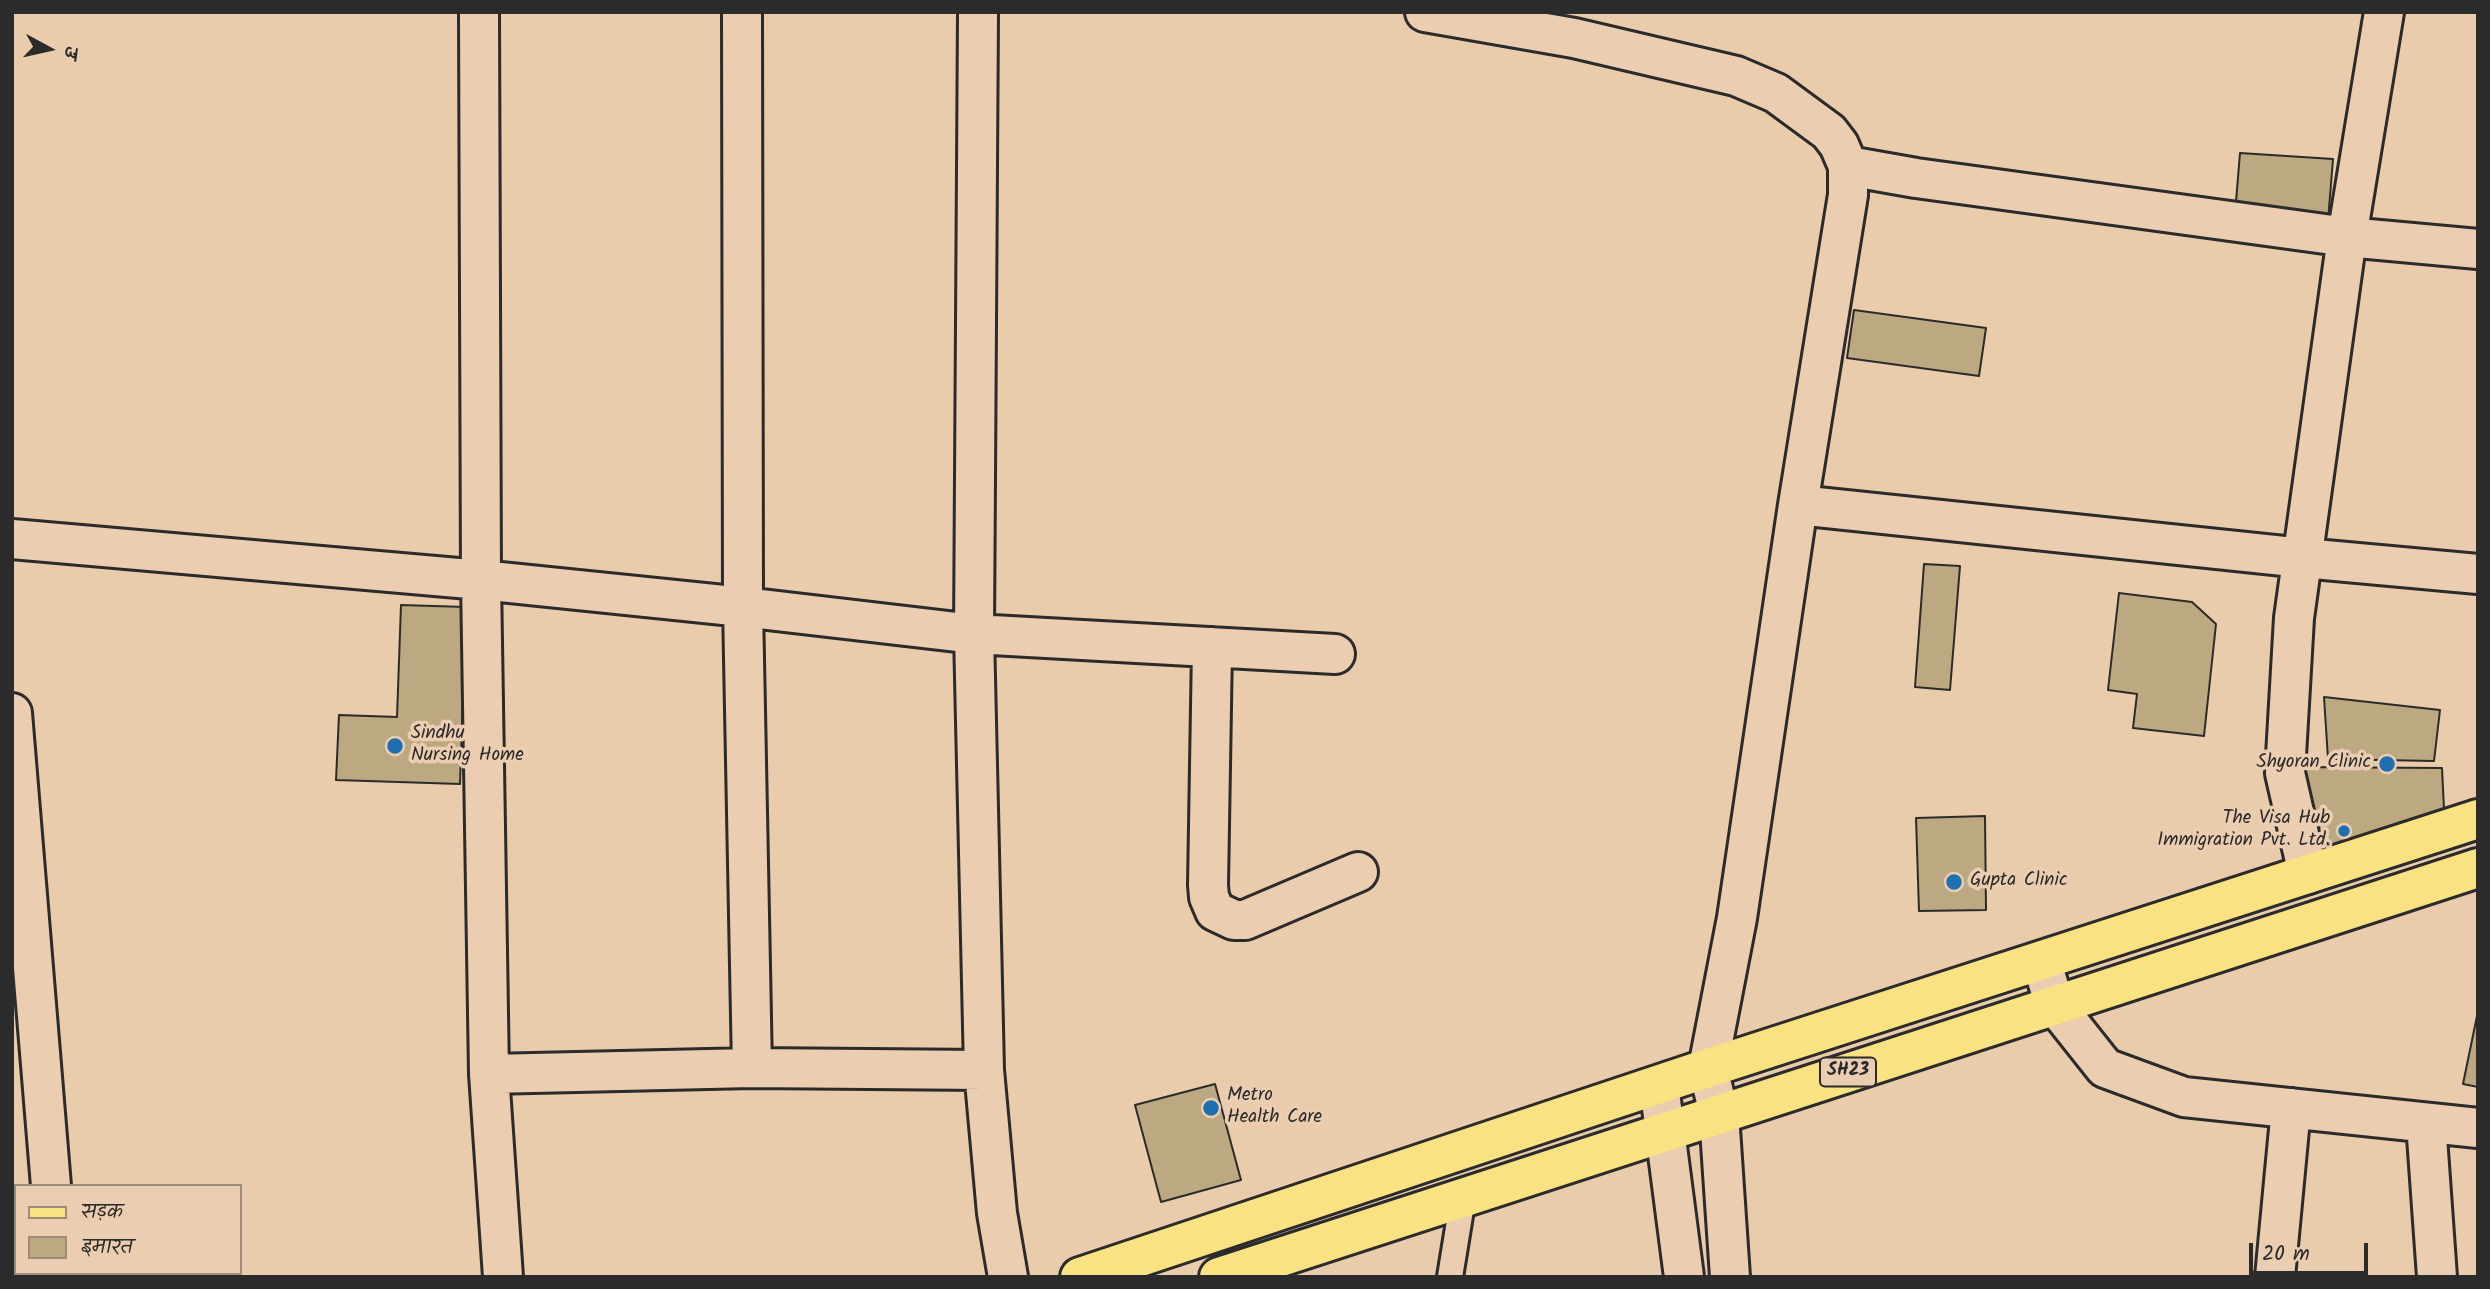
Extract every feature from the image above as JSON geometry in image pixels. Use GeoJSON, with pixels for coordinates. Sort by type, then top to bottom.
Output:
{"type":"FeatureCollection","features":[{"type":"Feature","properties":{"kind":"main road"},"geometry":{"type":"LineString","coordinates":[[1080,1277],[1708,1068],[2478,819]]}},
{"type":"Feature","properties":{"kind":"main road","name":"SH23"},"geometry":{"type":"LineString","coordinates":[[1219,1277],[2478,867]]}},
{"type":"Feature","properties":{"kind":"street"},"geometry":{"type":"LineString","coordinates":[[479,12],[481,580],[489,1074],[503,1277]]}},
{"type":"Feature","properties":{"kind":"street"},"geometry":{"type":"LineString","coordinates":[[742,12],[743,607],[752,1068]]}},
{"type":"Feature","properties":{"kind":"street"},"geometry":{"type":"LineString","coordinates":[[978,12],[974,634],[984,1070],[997,1213],[1008,1277]]}},
{"type":"Feature","properties":{"kind":"street"},"geometry":{"type":"LineString","coordinates":[[1425,12],[1575,25],[1736,76],[1776,93],[1829,132],[1844,153],[1848,166],[1849,195],[1798,505],[1737,918],[1708,1068],[1719,1114],[1730,1277]]}},
{"type":"Feature","properties":{"kind":"street"},"geometry":{"type":"LineString","coordinates":[[2308,874],[2285,773],[2294,618],[2347,237],[2384,12]]}},
{"type":"Feature","properties":{"kind":"street"},"geometry":{"type":"LineString","coordinates":[[1848,166],[1916,178],[2347,237],[2478,249]]}},
{"type":"Feature","properties":{"kind":"street"},"geometry":{"type":"LineString","coordinates":[[1798,505],[2478,574]]}},
{"type":"Feature","properties":{"kind":"street"},"geometry":{"type":"LineString","coordinates":[[12,539],[481,580],[974,634],[1335,654]]}},
{"type":"Feature","properties":{"kind":"street"},"geometry":{"type":"LineString","coordinates":[[1212,647],[1208,885],[1214,911],[1234,920],[1245,920],[1358,872]]}},
{"type":"Feature","properties":{"kind":"street"},"geometry":{"type":"LineString","coordinates":[[12,713],[51,1184]]}},
{"type":"Feature","properties":{"kind":"street"},"geometry":{"type":"LineString","coordinates":[[2041,961],[2055,1005],[2105,1068],[2184,1097],[2478,1128]]}},
{"type":"Feature","properties":{"kind":"street"},"geometry":{"type":"LineString","coordinates":[[489,1074],[752,1068],[984,1070]]}},
{"type":"Feature","properties":{"kind":"street"},"geometry":{"type":"LineString","coordinates":[[1659,1085],[1684,1277]]}},
{"type":"Feature","properties":{"kind":"street"},"geometry":{"type":"LineString","coordinates":[[2275,1277],[2291,1108]]}},
{"type":"Feature","properties":{"kind":"street"},"geometry":{"type":"LineString","coordinates":[[2426,1122],[2437,1277]]}},
{"type":"Feature","properties":{"kind":"lane"},"geometry":{"type":"LineString","coordinates":[[1450,1277],[1463,1197]]}},
{"type":"Feature","properties":{"kind":"building"},"geometry":{"type":"Polygon","coordinates":[[[2240,153],[2333,159],[2328,221],[2235,214],[2240,153]]]}},
{"type":"Feature","properties":{"kind":"building"},"geometry":{"type":"Polygon","coordinates":[[[1854,310],[1986,328],[1979,376],[1847,358],[1854,310]]]}},
{"type":"Feature","properties":{"kind":"building"},"geometry":{"type":"Polygon","coordinates":[[[1924,564],[1960,566],[1950,690],[1915,687],[1924,564]]]}},
{"type":"Feature","properties":{"kind":"building"},"geometry":{"type":"Polygon","coordinates":[[[2119,593],[2192,602],[2216,624],[2204,736],[2133,728],[2137,694],[2108,690],[2119,593]]]}},
{"type":"Feature","properties":{"kind":"building"},"geometry":{"type":"Polygon","coordinates":[[[401,605],[466,607],[460,784],[336,780],[339,715],[397,717],[401,605]]]}},
{"type":"Feature","properties":{"kind":"building"},"geometry":{"type":"Polygon","coordinates":[[[2324,697],[2440,710],[2434,761],[2328,759],[2324,697]]]}},
{"type":"Feature","properties":{"kind":"building","name":"The Visa Hub Immigration Pvt. Ltd."},"geometry":{"type":"Polygon","coordinates":[[[2298,767],[2442,768],[2444,809],[2313,853],[2298,767]]]}},
{"type":"Feature","properties":{"kind":"building"},"geometry":{"type":"Polygon","coordinates":[[[1985,816],[1986,910],[1919,911],[1916,818],[1985,816]]]}},
{"type":"Feature","properties":{"kind":"building"},"geometry":{"type":"Polygon","coordinates":[[[2478,1011],[2478,1087],[2463,1084],[2478,1011]]]}},
{"type":"Feature","properties":{"kind":"building"},"geometry":{"type":"Polygon","coordinates":[[[1215,1084],[1241,1180],[1161,1202],[1135,1105],[1215,1084]]]}},
{"type":"Feature","properties":{"kind":"place","name":"Sindhu Nursing Home"},"geometry":{"type":"Point","coordinates":[395,746]}},
{"type":"Feature","properties":{"kind":"place","name":"Shyoran Clinic"},"geometry":{"type":"Point","coordinates":[2387,764]}},
{"type":"Feature","properties":{"kind":"place","name":"The Visa Hub Immigration Pvt. Ltd."},"geometry":{"type":"Point","coordinates":[2344,831]}},
{"type":"Feature","properties":{"kind":"place","name":"Gupta Clinic"},"geometry":{"type":"Point","coordinates":[1954,882]}},
{"type":"Feature","properties":{"kind":"place","name":"Metro Health Care"},"geometry":{"type":"Point","coordinates":[1211,1108]}}]}
